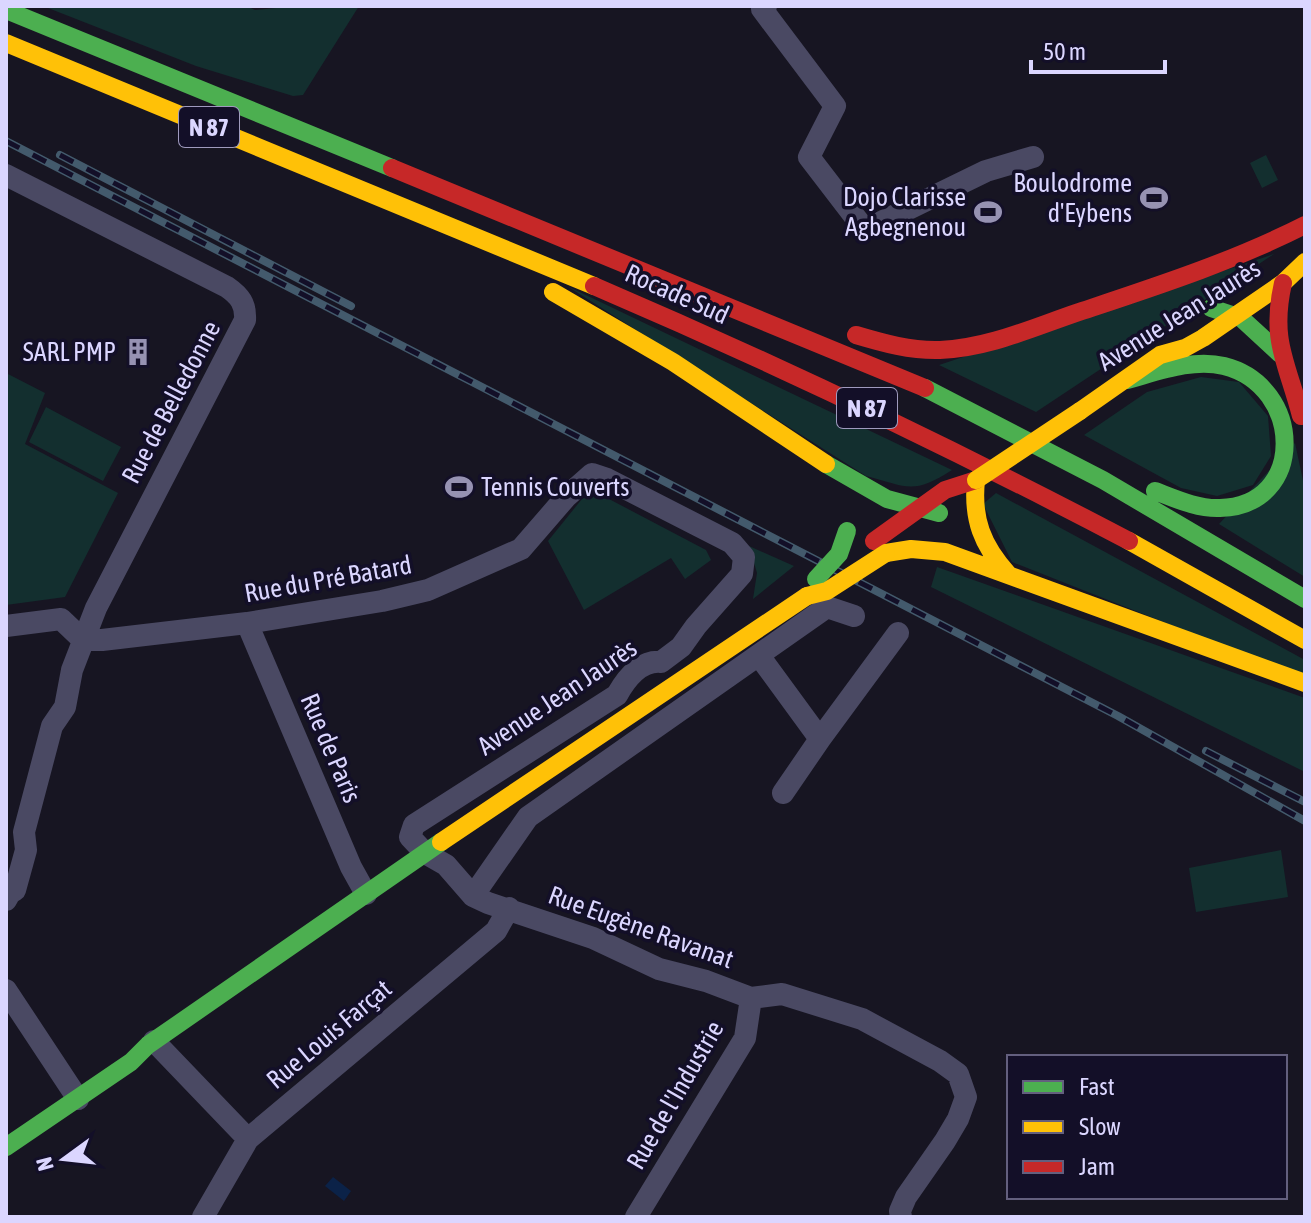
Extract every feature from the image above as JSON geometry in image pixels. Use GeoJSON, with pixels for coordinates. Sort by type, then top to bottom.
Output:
{"type":"FeatureCollection","features":[{"type":"Feature","properties":{"kind":"main road","name":"Rocade Sud"},"geometry":{"type":"LineString","coordinates":[[6,10],[895,374],[979,413],[1109,482],[1305,599]]}},
{"type":"Feature","properties":{"kind":"main road","name":"Rocade Sud"},"geometry":{"type":"LineString","coordinates":[[6,43],[624,299],[865,407],[1121,535],[1305,640]]}},
{"type":"Feature","properties":{"kind":"main road"},"geometry":{"type":"LineString","coordinates":[[412,210],[454,244],[515,273]]}},
{"type":"Feature","properties":{"kind":"main road"},"geometry":{"type":"LineString","coordinates":[[844,331],[914,350],[962,348],[1032,328],[1221,264],[1305,225]]}},
{"type":"Feature","properties":{"kind":"main road"},"geometry":{"type":"LineString","coordinates":[[582,246],[801,317]]}},
{"type":"Feature","properties":{"kind":"main road"},"geometry":{"type":"LineString","coordinates":[[1305,251],[1278,276],[1276,313],[1280,354],[1292,381],[1305,432]]}},
{"type":"Feature","properties":{"kind":"main road","name":"Avenue Jean Jaurès"},"geometry":{"type":"LineString","coordinates":[[976,480],[1160,355],[1185,348],[1238,314],[1278,276],[1305,262]]}},
{"type":"Feature","properties":{"kind":"main road"},"geometry":{"type":"LineString","coordinates":[[539,285],[673,362],[817,459],[887,499],[939,513]]}},
{"type":"Feature","properties":{"kind":"main road"},"geometry":{"type":"LineString","coordinates":[[1160,355],[1201,316],[1229,296]]}},
{"type":"Feature","properties":{"kind":"main road"},"geometry":{"type":"LineString","coordinates":[[1201,316],[1238,314],[1280,354]]}},
{"type":"Feature","properties":{"kind":"main road"},"geometry":{"type":"LineString","coordinates":[[979,413],[1156,492],[1190,503],[1215,508],[1239,505],[1256,498],[1270,484],[1283,458],[1285,431],[1279,406],[1259,380],[1243,370],[1209,364],[1180,367],[1127,380]]}},
{"type":"Feature","properties":{"kind":"main road"},"geometry":{"type":"LineString","coordinates":[[817,459],[841,491]]}},
{"type":"Feature","properties":{"kind":"main road"},"geometry":{"type":"LineString","coordinates":[[880,547],[918,508],[945,490],[976,480]]}},
{"type":"Feature","properties":{"kind":"main road"},"geometry":{"type":"LineString","coordinates":[[6,1131],[131,1062],[151,1043],[811,588],[960,499],[976,480]]}},
{"type":"Feature","properties":{"kind":"main road"},"geometry":{"type":"LineString","coordinates":[[976,480],[973,511],[976,524],[988,551],[1008,574]]}},
{"type":"Feature","properties":{"kind":"main road"},"geometry":{"type":"LineString","coordinates":[[811,588],[839,554],[847,531],[845,511]]}},
{"type":"Feature","properties":{"kind":"main road"},"geometry":{"type":"LineString","coordinates":[[880,547],[936,550],[1305,683]]}},
{"type":"Feature","properties":{"kind":"main road"},"geometry":{"type":"LineString","coordinates":[[6,1147],[75,1094]]}},
{"type":"Feature","properties":{"kind":"street"},"geometry":{"type":"LineString","coordinates":[[766,6],[762,9],[835,106],[809,157],[865,230],[986,171],[1033,157]]}},
{"type":"Feature","properties":{"kind":"street","name":"Rue de Belledonne"},"geometry":{"type":"LineString","coordinates":[[6,175],[227,287],[237,294],[244,307],[245,320],[106,588],[83,640],[72,670],[65,707],[52,726],[24,832],[26,850],[15,890],[6,900]]}},
{"type":"Feature","properties":{"kind":"street","name":"Rue du Pré Batard"},"geometry":{"type":"LineString","coordinates":[[83,640],[247,623],[382,601],[428,590],[521,549],[566,497],[592,474]]}},
{"type":"Feature","properties":{"kind":"street","name":"Avenue Jean Jaurès"},"geometry":{"type":"LineString","coordinates":[[425,853],[410,837],[414,825],[617,695],[627,677],[650,661],[661,662],[681,647],[742,574],[744,557],[732,543],[592,474]]}},
{"type":"Feature","properties":{"kind":"street"},"geometry":{"type":"LineString","coordinates":[[425,853],[446,865],[473,896],[528,817],[760,657],[827,607],[854,616]]}},
{"type":"Feature","properties":{"kind":"street"},"geometry":{"type":"LineString","coordinates":[[6,626],[61,619],[83,640]]}},
{"type":"Feature","properties":{"kind":"street","name":"Rue de Paris"},"geometry":{"type":"LineString","coordinates":[[247,623],[351,867],[366,894]]}},
{"type":"Feature","properties":{"kind":"street"},"geometry":{"type":"LineString","coordinates":[[783,793],[898,633]]}},
{"type":"Feature","properties":{"kind":"street"},"geometry":{"type":"LineString","coordinates":[[760,657],[820,739]]}},
{"type":"Feature","properties":{"kind":"street","name":"Rue Eugène Ravanat"},"geometry":{"type":"LineString","coordinates":[[473,896],[593,938],[659,969],[706,981],[751,998],[782,994],[862,1019],[958,1074],[966,1097],[958,1119],[906,1197],[900,1211],[901,1217]]}},
{"type":"Feature","properties":{"kind":"street","name":"Rue Louis Farçat"},"geometry":{"type":"LineString","coordinates":[[203,1217],[248,1139],[496,931],[509,908]]}},
{"type":"Feature","properties":{"kind":"street"},"geometry":{"type":"LineString","coordinates":[[6,990],[75,1094]]}},
{"type":"Feature","properties":{"kind":"street","name":"Rue de l'Industrie"},"geometry":{"type":"LineString","coordinates":[[636,1217],[745,1038],[751,998]]}},
{"type":"Feature","properties":{"kind":"street"},"geometry":{"type":"LineString","coordinates":[[151,1043],[248,1139]]}},
{"type":"Feature","properties":{"kind":"green space"},"geometry":{"type":"Polygon","coordinates":[[[43,6],[246,6],[255,10],[359,6],[303,95],[293,96],[196,66],[43,6]]]}},
{"type":"Feature","properties":{"kind":"green space"},"geometry":{"type":"Polygon","coordinates":[[[1266,155],[1278,180],[1262,188],[1250,163],[1266,155]]]}},
{"type":"Feature","properties":{"kind":"green space"},"geometry":{"type":"Polygon","coordinates":[[[1274,254],[1036,412],[939,365],[1274,254]]]}},
{"type":"Feature","properties":{"kind":"green space"},"geometry":{"type":"Polygon","coordinates":[[[567,286],[952,470],[919,486],[866,476],[567,286]]]}},
{"type":"Feature","properties":{"kind":"green space"},"geometry":{"type":"Polygon","coordinates":[[[6,373],[45,393],[25,444],[118,493],[65,597],[6,605],[6,373]]]}},
{"type":"Feature","properties":{"kind":"green space"},"geometry":{"type":"Polygon","coordinates":[[[1201,377],[1239,382],[1268,416],[1271,456],[1253,485],[1217,496],[1181,488],[1084,435],[1147,392],[1201,377]]]}},
{"type":"Feature","properties":{"kind":"green space"},"geometry":{"type":"Polygon","coordinates":[[[46,407],[121,447],[103,481],[29,442],[46,407]]]}},
{"type":"Feature","properties":{"kind":"green space"},"geometry":{"type":"Polygon","coordinates":[[[1295,443],[1305,490],[1305,577],[1219,524],[1295,443]]]}},
{"type":"Feature","properties":{"kind":"green space"},"geometry":{"type":"Polygon","coordinates":[[[590,489],[706,550],[711,560],[685,579],[671,558],[584,610],[548,541],[590,489]]]}},
{"type":"Feature","properties":{"kind":"green space"},"geometry":{"type":"Polygon","coordinates":[[[996,493],[1305,660],[1305,678],[1012,562],[983,504],[996,493]]]}},
{"type":"Feature","properties":{"kind":"green space"},"geometry":{"type":"Polygon","coordinates":[[[749,546],[794,566],[753,599],[757,573],[749,546]]]}},
{"type":"Feature","properties":{"kind":"green space"},"geometry":{"type":"Polygon","coordinates":[[[937,567],[1305,698],[1305,772],[931,587],[937,567]]]}},
{"type":"Feature","properties":{"kind":"green space"},"geometry":{"type":"Polygon","coordinates":[[[1281,850],[1288,897],[1196,912],[1189,868],[1281,850]]]}},
{"type":"Feature","properties":{"kind":"water"},"geometry":{"type":"Polygon","coordinates":[[[333,1177],[351,1191],[344,1201],[325,1186],[333,1177]]]}},
{"type":"Feature","properties":{"kind":"railway"},"geometry":{"type":"LineString","coordinates":[[6,141],[1118,716],[1305,821]]}},
{"type":"Feature","properties":{"kind":"railway"},"geometry":{"type":"LineString","coordinates":[[60,155],[351,306]]}},
{"type":"Feature","properties":{"kind":"railway"},"geometry":{"type":"LineString","coordinates":[[1206,751],[1305,802]]}},
{"type":"Feature","properties":{"kind":"traffic: fast"},"geometry":{"type":"LineString","coordinates":[[6,10],[392,168]]}},
{"type":"Feature","properties":{"kind":"traffic: fast"},"geometry":{"type":"LineString","coordinates":[[1211,308],[1241,318],[1280,354]]}},
{"type":"Feature","properties":{"kind":"traffic: fast"},"geometry":{"type":"LineString","coordinates":[[1127,380],[1188,365],[1224,366],[1250,378],[1269,396],[1281,419],[1285,444],[1281,467],[1269,488],[1248,502],[1212,508],[1155,491]]}},
{"type":"Feature","properties":{"kind":"traffic: fast"},"geometry":{"type":"LineString","coordinates":[[925,388],[1103,480],[1305,599]]}},
{"type":"Feature","properties":{"kind":"traffic: fast"},"geometry":{"type":"LineString","coordinates":[[826,464],[887,499],[939,513]]}},
{"type":"Feature","properties":{"kind":"traffic: fast"},"geometry":{"type":"LineString","coordinates":[[816,579],[839,554],[847,531]]}},
{"type":"Feature","properties":{"kind":"traffic: fast"},"geometry":{"type":"LineString","coordinates":[[6,1147],[441,842]]}},
{"type":"Feature","properties":{"kind":"traffic: slow"},"geometry":{"type":"LineString","coordinates":[[6,43],[594,286]]}},
{"type":"Feature","properties":{"kind":"traffic: slow"},"geometry":{"type":"LineString","coordinates":[[1080,411],[1160,355],[1185,348],[1203,338],[1283,283],[1305,262]]}},
{"type":"Feature","properties":{"kind":"traffic: slow"},"geometry":{"type":"LineString","coordinates":[[553,292],[673,362],[826,464]]}},
{"type":"Feature","properties":{"kind":"traffic: slow"},"geometry":{"type":"LineString","coordinates":[[976,480],[1080,411]]}},
{"type":"Feature","properties":{"kind":"traffic: slow"},"geometry":{"type":"LineString","coordinates":[[976,480],[976,507],[981,531],[991,553],[1008,574]]}},
{"type":"Feature","properties":{"kind":"traffic: slow"},"geometry":{"type":"LineString","coordinates":[[1129,541],[1305,640]]}},
{"type":"Feature","properties":{"kind":"traffic: slow"},"geometry":{"type":"LineString","coordinates":[[886,553],[911,549],[945,552],[1305,683]]}},
{"type":"Feature","properties":{"kind":"traffic: slow"},"geometry":{"type":"LineString","coordinates":[[807,596],[827,591],[886,553]]}},
{"type":"Feature","properties":{"kind":"traffic: slow"},"geometry":{"type":"LineString","coordinates":[[441,842],[807,596]]}},
{"type":"Feature","properties":{"kind":"traffic: jam"},"geometry":{"type":"LineString","coordinates":[[392,168],[925,388]]}},
{"type":"Feature","properties":{"kind":"traffic: jam"},"geometry":{"type":"LineString","coordinates":[[856,335],[897,346],[929,350],[993,341],[1192,273],[1305,225]]}},
{"type":"Feature","properties":{"kind":"traffic: jam"},"geometry":{"type":"LineString","coordinates":[[1283,283],[1279,303],[1279,336],[1301,416]]}},
{"type":"Feature","properties":{"kind":"traffic: jam"},"geometry":{"type":"LineString","coordinates":[[594,286],[864,408],[1129,541]]}},
{"type":"Feature","properties":{"kind":"traffic: jam"},"geometry":{"type":"LineString","coordinates":[[874,541],[945,490],[976,480]]}},
{"type":"Feature","properties":{"kind":"place","name":"Boulodrome d'Eybens"},"geometry":{"type":"Point","coordinates":[1154,198]}},
{"type":"Feature","properties":{"kind":"place","name":"Dojo Clarisse Agbegnenou"},"geometry":{"type":"Point","coordinates":[988,212]}},
{"type":"Feature","properties":{"kind":"place","name":"SARL PMP"},"geometry":{"type":"Point","coordinates":[138,352]}},
{"type":"Feature","properties":{"kind":"place","name":"Tennis Couverts"},"geometry":{"type":"Point","coordinates":[459,487]}}]}
